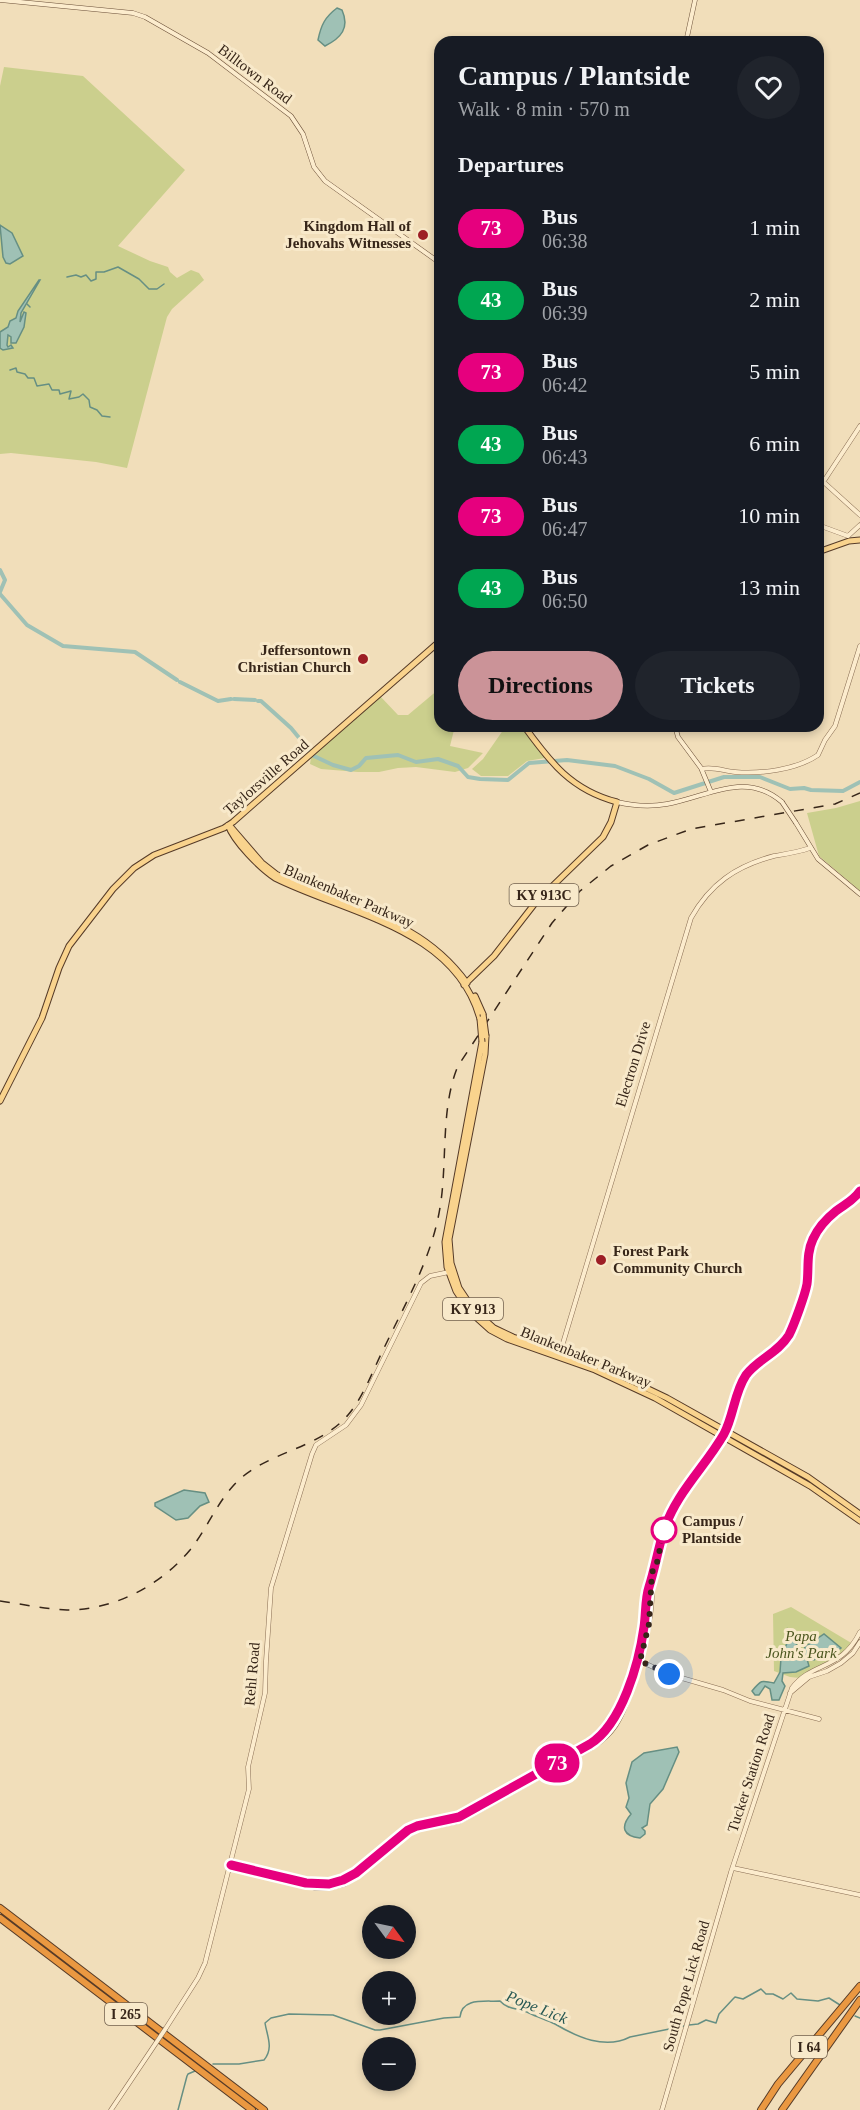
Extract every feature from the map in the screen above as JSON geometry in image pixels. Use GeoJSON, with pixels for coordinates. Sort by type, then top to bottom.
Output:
{"type":"FeatureCollection","features":[{"type":"Feature","properties":{"kind":"highway","name":"I 265"},"geometry":{"type":"LineString","coordinates":[[0,1908],[264,2110]]}},
{"type":"Feature","properties":{"kind":"highway","name":"I 265"},"geometry":{"type":"LineString","coordinates":[[0,1918],[252,2110]]}},
{"type":"Feature","properties":{"kind":"highway","name":"I 64"},"geometry":{"type":"LineString","coordinates":[[761,2110],[778,2084],[860,1986]]}},
{"type":"Feature","properties":{"kind":"highway","name":"I 64"},"geometry":{"type":"LineString","coordinates":[[782,2110],[860,2000]]}},
{"type":"Feature","properties":{"kind":"main road"},"geometry":{"type":"LineString","coordinates":[[824,549],[849,538],[860,540]]}},
{"type":"Feature","properties":{"kind":"main road","name":"Taylorsville Road"},"geometry":{"type":"LineString","coordinates":[[0,1101],[42,1018],[69,946],[126,874],[154,855],[228,825],[434,646]]}},
{"type":"Feature","properties":{"kind":"main road"},"geometry":{"type":"LineString","coordinates":[[528,732],[550,761],[578,786],[617,802]]}},
{"type":"Feature","properties":{"kind":"main road","name":"KY 913C"},"geometry":{"type":"LineString","coordinates":[[465,983],[494,956],[536,902],[603,837],[611,822],[617,802]]}},
{"type":"Feature","properties":{"kind":"main road","name":"Blankenbaker Parkway"},"geometry":{"type":"LineString","coordinates":[[228,825],[262,863],[276,874],[409,930],[440,952],[478,1002],[486,1036],[485,1054],[451,1229],[450,1271]]}},
{"type":"Feature","properties":{"kind":"main road","name":"Blankenbaker Parkway"},"geometry":{"type":"LineString","coordinates":[[481,1016],[482,1042],[446,1234],[445,1254],[456,1290],[465,1306],[490,1330],[507,1339],[559,1354],[636,1388],[808,1477],[860,1514]]}},
{"type":"Feature","properties":{"kind":"main road","name":"Blankenbaker Parkway"},"geometry":{"type":"LineString","coordinates":[[722,1433],[810,1486],[860,1521]]}},
{"type":"Feature","properties":{"kind":"street","name":"Billtown Road"},"geometry":{"type":"LineString","coordinates":[[0,0],[133,13],[145,17],[208,53],[295,121],[305,139],[314,167],[325,181],[434,259]]}},
{"type":"Feature","properties":{"kind":"street"},"geometry":{"type":"LineString","coordinates":[[687,36],[695,0]]}},
{"type":"Feature","properties":{"kind":"street"},"geometry":{"type":"LineString","coordinates":[[824,480],[860,426]]}},
{"type":"Feature","properties":{"kind":"street"},"geometry":{"type":"LineString","coordinates":[[824,483],[860,514]]}},
{"type":"Feature","properties":{"kind":"street"},"geometry":{"type":"LineString","coordinates":[[824,528],[849,538],[860,525]]}},
{"type":"Feature","properties":{"kind":"street"},"geometry":{"type":"LineString","coordinates":[[702,770],[709,768],[736,772],[789,768],[818,755],[825,740],[835,728],[860,646]]}},
{"type":"Feature","properties":{"kind":"street"},"geometry":{"type":"LineString","coordinates":[[677,732],[702,770],[711,792]]}},
{"type":"Feature","properties":{"kind":"street"},"geometry":{"type":"LineString","coordinates":[[617,802],[658,805],[731,787],[746,786],[766,791],[782,802],[818,859],[860,894]]}},
{"type":"Feature","properties":{"kind":"street","name":"Electron Drive"},"geometry":{"type":"LineString","coordinates":[[559,1354],[691,918],[713,887],[739,868],[756,861],[810,848]]}},
{"type":"Feature","properties":{"kind":"street"},"geometry":{"type":"LineString","coordinates":[[231,1865],[289,1883],[315,1888],[329,1888],[345,1884],[406,1835],[419,1829],[460,1821],[593,1748],[612,1730],[621,1715],[638,1660],[648,1608],[656,1545],[666,1516],[676,1496],[694,1475],[722,1433],[732,1415],[748,1372],[776,1350],[796,1325],[807,1287],[808,1256],[814,1238],[826,1220],[835,1211],[851,1202],[860,1191]]}},
{"type":"Feature","properties":{"kind":"street","name":"Rehl Road"},"geometry":{"type":"LineString","coordinates":[[111,2110],[166,2028],[204,1965],[249,1789],[249,1762],[265,1696],[271,1588],[314,1449],[344,1427],[361,1405],[421,1283],[433,1275],[450,1271]]}},
{"type":"Feature","properties":{"kind":"street"},"geometry":{"type":"LineString","coordinates":[[819,1719],[784,1710],[794,1685],[804,1676],[843,1656],[860,1632]]}},
{"type":"Feature","properties":{"kind":"street"},"geometry":{"type":"LineString","coordinates":[[790,1694],[805,1679],[841,1663],[853,1653],[860,1642]]}},
{"type":"Feature","properties":{"kind":"street","name":"Tucker Station Road"},"geometry":{"type":"LineString","coordinates":[[638,1660],[665,1672],[784,1710],[733,1868]]}},
{"type":"Feature","properties":{"kind":"street"},"geometry":{"type":"LineString","coordinates":[[733,1868],[860,1895]]}},
{"type":"Feature","properties":{"kind":"street","name":"South Pope Lick Road"},"geometry":{"type":"LineString","coordinates":[[662,2110],[733,1868]]}},
{"type":"Feature","properties":{"kind":"green space"},"geometry":{"type":"Polygon","coordinates":[[[4,67],[83,76],[185,170],[118,246],[168,267],[177,278],[191,270],[199,273],[204,280],[172,309],[167,317],[127,468],[96,462],[11,453],[0,454],[0,86],[4,67]]]}},
{"type":"Feature","properties":{"kind":"green space"},"geometry":{"type":"Polygon","coordinates":[[[434,693],[434,732],[454,732],[450,746],[483,753],[468,768],[455,772],[416,767],[379,772],[358,772],[321,769],[310,764],[311,758],[380,696],[398,715],[408,715],[434,693]]]}},
{"type":"Feature","properties":{"kind":"green space"},"geometry":{"type":"Polygon","coordinates":[[[502,732],[526,732],[545,758],[527,761],[508,776],[481,776],[472,769],[483,759],[502,732]]]}},
{"type":"Feature","properties":{"kind":"green space"},"geometry":{"type":"Polygon","coordinates":[[[860,801],[860,891],[819,856],[807,813],[860,801]]]}},
{"type":"Feature","properties":{"kind":"green space","name":"Papa John's Park"},"geometry":{"type":"Polygon","coordinates":[[[791,1607],[853,1644],[840,1657],[800,1678],[774,1671],[773,1614],[791,1607]]]}},
{"type":"Feature","properties":{"kind":"water"},"geometry":{"type":"Polygon","coordinates":[[[337,8],[342,10],[344,27],[336,40],[325,46],[318,40],[321,30],[329,15],[337,8]]]}},
{"type":"Feature","properties":{"kind":"water"},"geometry":{"type":"Polygon","coordinates":[[[0,225],[12,233],[23,256],[10,264],[6,263],[3,257],[0,225]]]}},
{"type":"Feature","properties":{"kind":"water"},"geometry":{"type":"Polygon","coordinates":[[[39,280],[21,313],[20,322],[24,312],[26,313],[24,327],[16,343],[11,343],[11,337],[8,335],[7,345],[13,348],[3,350],[0,348],[0,332],[16,318],[18,311],[39,280]]]}},
{"type":"Feature","properties":{"kind":"water"},"geometry":{"type":"Polygon","coordinates":[[[184,1490],[205,1493],[209,1502],[200,1506],[188,1518],[176,1520],[155,1506],[155,1503],[184,1490]]]}},
{"type":"Feature","properties":{"kind":"water"},"geometry":{"type":"Polygon","coordinates":[[[787,1628],[790,1635],[799,1639],[794,1650],[801,1656],[805,1647],[824,1634],[841,1648],[831,1656],[823,1654],[814,1660],[807,1659],[809,1666],[796,1672],[783,1673],[782,1681],[785,1686],[779,1700],[772,1700],[770,1689],[765,1686],[759,1695],[755,1695],[752,1691],[757,1685],[764,1681],[774,1683],[780,1672],[781,1658],[787,1643],[787,1628]]]}},
{"type":"Feature","properties":{"kind":"water"},"geometry":{"type":"Polygon","coordinates":[[[677,1747],[679,1752],[663,1789],[650,1804],[647,1825],[642,1828],[645,1834],[640,1838],[630,1835],[625,1830],[625,1823],[631,1814],[626,1807],[629,1798],[626,1783],[632,1762],[644,1753],[677,1747]]]}},
{"type":"Feature","properties":{"kind":"waterway"},"geometry":{"type":"LineString","coordinates":[[67,277],[86,275],[91,281],[96,279],[96,272],[118,267],[139,279],[149,289],[157,289],[164,284]]}},
{"type":"Feature","properties":{"kind":"waterway"},"geometry":{"type":"LineString","coordinates":[[27,304],[30,307]]}},
{"type":"Feature","properties":{"kind":"waterway"},"geometry":{"type":"LineString","coordinates":[[10,370],[16,368],[17,372],[25,374],[28,378],[34,378],[37,386],[49,384],[52,390],[59,390],[60,394],[71,391],[69,399],[83,394],[89,400],[90,407],[102,416],[110,417]]}},
{"type":"Feature","properties":{"kind":"waterway"},"geometry":{"type":"LineString","coordinates":[[0,570],[5,580],[0,592]]}},
{"type":"Feature","properties":{"kind":"waterway"},"geometry":{"type":"LineString","coordinates":[[0,594],[27,625],[63,646],[135,652],[177,680]]}},
{"type":"Feature","properties":{"kind":"waterway"},"geometry":{"type":"LineString","coordinates":[[180,682],[218,701],[231,699]]}},
{"type":"Feature","properties":{"kind":"waterway"},"geometry":{"type":"LineString","coordinates":[[234,699],[255,700]]}},
{"type":"Feature","properties":{"kind":"waterway"},"geometry":{"type":"LineString","coordinates":[[258,701],[261,701],[291,728],[314,756],[351,770],[359,766],[366,758],[398,755],[416,762],[438,759],[458,766],[468,777],[480,779],[508,780],[529,763],[567,760],[615,766],[649,779],[674,793],[724,777],[760,777],[790,789],[811,790],[843,791],[860,782]]}},
{"type":"Feature","properties":{"kind":"waterway","name":"Pope Lick"},"geometry":{"type":"LineString","coordinates":[[689,2025],[706,2020],[716,2023],[719,2014],[735,1997],[743,1999],[761,1989],[766,1994],[773,1994],[783,1999],[791,1993],[797,1999],[818,2001],[829,1998],[840,2005]]}},
{"type":"Feature","properties":{"kind":"waterway","name":"Pope Lick"},"geometry":{"type":"LineString","coordinates":[[213,2064],[239,2064],[264,2060],[269,2051],[265,2023],[271,2018],[289,2014],[333,2015],[380,2030],[460,2017],[465,2006],[470,2003],[500,2001],[506,2006],[525,2011],[572,2033],[601,2042],[621,2041],[630,2037],[684,2026]]}},
{"type":"Feature","properties":{"kind":"waterway","name":"Pope Lick"},"geometry":{"type":"LineString","coordinates":[[855,2016],[860,2018]]}},
{"type":"Feature","properties":{"kind":"waterway","name":"Pope Lick"},"geometry":{"type":"LineString","coordinates":[[178,2110],[187,2076],[195,2071]]}},
{"type":"Feature","properties":{"kind":"railway"},"geometry":{"type":"LineString","coordinates":[[0,1601],[67,1610],[102,1606],[135,1594],[165,1575],[178,1563],[196,1542],[227,1493],[246,1474],[321,1436],[348,1415],[368,1383],[418,1276],[432,1240],[441,1201],[449,1098],[458,1066],[552,923],[580,891],[611,866],[648,845],[691,829],[835,804],[860,793]]}},
{"type":"Feature","properties":{"kind":"bus line","name":"73"},"geometry":{"type":"LineString","coordinates":[[231,1865],[311,1884],[329,1884],[343,1880],[356,1873],[408,1830],[459,1817],[590,1744],[604,1733],[617,1715],[638,1655],[652,1572],[656,1567],[664,1530],[672,1512],[684,1490],[723,1436],[733,1413],[740,1387],[748,1372],[776,1350],[790,1333],[807,1287],[809,1251],[818,1231],[830,1216],[851,1202],[860,1191]]}},
{"type":"Feature","properties":{"kind":"place","name":"Kingdom Hall of Jehovahs Witnesses"},"geometry":{"type":"Point","coordinates":[423,235]}},
{"type":"Feature","properties":{"kind":"place","name":"Jeffersontown Christian Church"},"geometry":{"type":"Point","coordinates":[363,659]}},
{"type":"Feature","properties":{"kind":"place","name":"Forest Park Community Church"},"geometry":{"type":"Point","coordinates":[601,1260]}},
{"type":"Feature","properties":{"kind":"place","name":"Campus / Plantside"},"geometry":{"type":"Point","coordinates":[664,1530]}},
{"type":"Feature","properties":{"kind":"route"},"geometry":{"type":"LineString","coordinates":[[664,1530],[656,1567],[652,1572],[649,1624],[640,1661],[669,1674]]}}]}
